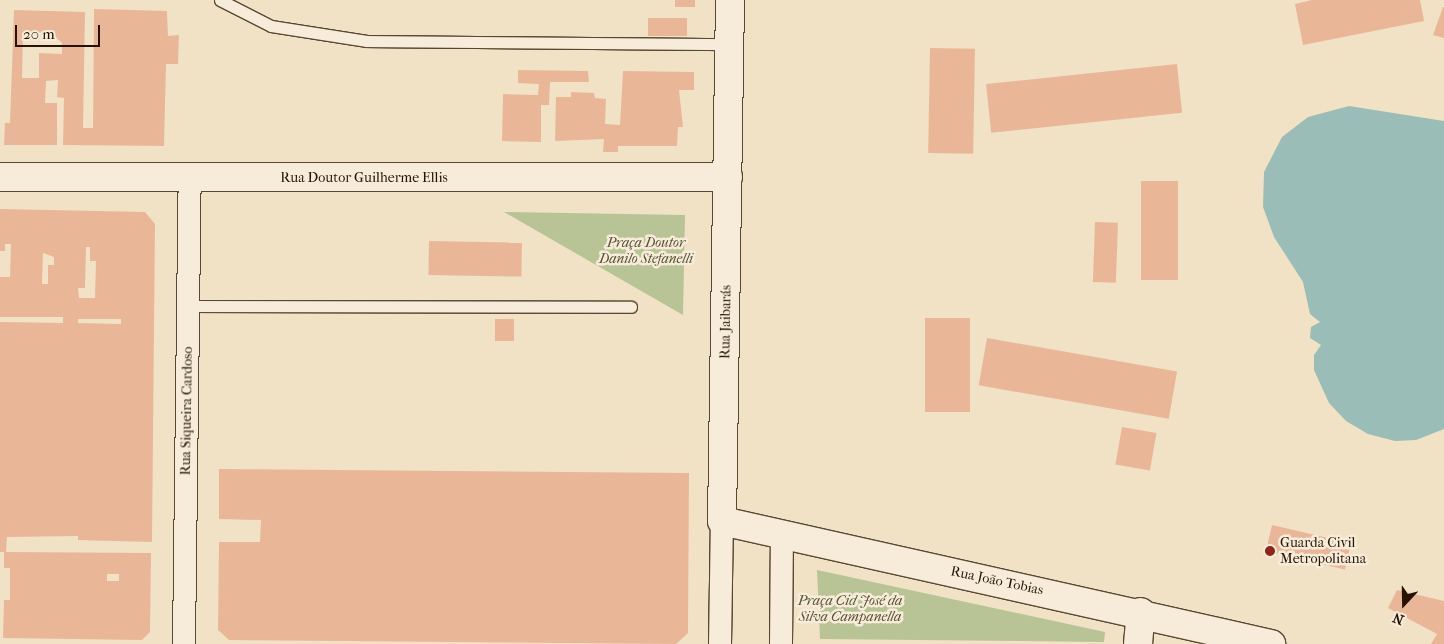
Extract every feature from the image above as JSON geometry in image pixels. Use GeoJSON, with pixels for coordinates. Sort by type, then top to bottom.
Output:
{"type":"FeatureCollection","features":[{"type":"Feature","properties":{"kind":"street","name":"Rua Jaibarás"},"geometry":{"type":"LineString","coordinates":[[720,644],[730,0]]}},
{"type":"Feature","properties":{"kind":"street","name":"Rua Doutor Guilherme Ellis"},"geometry":{"type":"LineString","coordinates":[[0,176],[190,179],[728,177]]}},
{"type":"Feature","properties":{"kind":"street","name":"Rua Siqueira Cardoso"},"geometry":{"type":"LineString","coordinates":[[184,644],[190,179]]}},
{"type":"Feature","properties":{"kind":"street","name":"Rua João Tobias"},"geometry":{"type":"LineString","coordinates":[[722,521],[1141,612],[1241,640],[1271,644]]}},
{"type":"Feature","properties":{"kind":"street"},"geometry":{"type":"LineString","coordinates":[[781,644],[782,534]]}},
{"type":"Feature","properties":{"kind":"street"},"geometry":{"type":"LineString","coordinates":[[1138,644],[1141,612]]}},
{"type":"Feature","properties":{"kind":"lane"},"geometry":{"type":"LineString","coordinates":[[220,0],[271,26],[368,41],[730,44]]}},
{"type":"Feature","properties":{"kind":"lane"},"geometry":{"type":"LineString","coordinates":[[188,306],[631,307]]}},
{"type":"Feature","properties":{"kind":"green space","name":"Praça Doutor Danilo Stefanelli"},"geometry":{"type":"Polygon","coordinates":[[[504,212],[685,215],[683,315],[504,212]]]}},
{"type":"Feature","properties":{"kind":"green space","name":"Praça Cid José da Silva Campanella"},"geometry":{"type":"Polygon","coordinates":[[[817,570],[1105,632],[1104,642],[820,639],[817,570]]]}},
{"type":"Feature","properties":{"kind":"water"},"geometry":{"type":"Polygon","coordinates":[[[1349,106],[1444,121],[1444,429],[1416,440],[1395,441],[1368,434],[1346,421],[1329,403],[1314,370],[1314,355],[1321,345],[1310,338],[1311,327],[1320,322],[1310,314],[1303,282],[1274,237],[1263,207],[1264,172],[1282,137],[1308,117],[1349,106]]]}},
{"type":"Feature","properties":{"kind":"building"},"geometry":{"type":"Polygon","coordinates":[[[675,0],[695,0],[695,7],[675,7],[675,0]]]}},
{"type":"Feature","properties":{"kind":"building"},"geometry":{"type":"Polygon","coordinates":[[[1312,0],[1420,0],[1424,21],[1303,45],[1295,4],[1312,0]]]}},
{"type":"Feature","properties":{"kind":"building"},"geometry":{"type":"Polygon","coordinates":[[[1444,7],[1444,38],[1433,35],[1444,7]]]}},
{"type":"Feature","properties":{"kind":"building"},"geometry":{"type":"Polygon","coordinates":[[[94,9],[167,11],[168,36],[179,35],[178,64],[166,64],[164,146],[63,145],[64,98],[57,97],[58,80],[46,81],[45,103],[57,103],[57,145],[4,145],[5,123],[10,123],[14,10],[85,12],[83,128],[93,128],[94,9]],[[23,32],[22,78],[39,78],[39,53],[62,54],[62,43],[51,33],[23,32]]]}},
{"type":"Feature","properties":{"kind":"building"},"geometry":{"type":"Polygon","coordinates":[[[648,18],[687,18],[687,36],[648,36],[648,18]]]}},
{"type":"Feature","properties":{"kind":"building"},"geometry":{"type":"Polygon","coordinates":[[[930,48],[975,49],[973,154],[928,153],[930,48]]]}},
{"type":"Feature","properties":{"kind":"building"},"geometry":{"type":"Polygon","coordinates":[[[1177,64],[1182,113],[991,133],[986,84],[1177,64]]]}},
{"type":"Feature","properties":{"kind":"building"},"geometry":{"type":"Polygon","coordinates":[[[518,70],[588,71],[589,82],[550,82],[549,105],[541,105],[541,142],[502,141],[503,94],[538,95],[539,84],[518,83],[518,70]]]}},
{"type":"Feature","properties":{"kind":"building"},"geometry":{"type":"Polygon","coordinates":[[[623,71],[694,72],[694,90],[679,90],[683,127],[678,127],[677,146],[618,146],[618,152],[603,152],[604,139],[555,141],[556,97],[571,97],[571,92],[594,93],[595,98],[606,99],[605,124],[620,125],[623,71]]]}},
{"type":"Feature","properties":{"kind":"building"},"geometry":{"type":"Polygon","coordinates":[[[1141,181],[1178,181],[1178,280],[1141,280],[1141,181]]]}},
{"type":"Feature","properties":{"kind":"building"},"geometry":{"type":"Polygon","coordinates":[[[0,209],[145,212],[155,224],[152,542],[78,540],[78,536],[7,537],[6,552],[151,553],[150,632],[142,640],[3,638],[4,600],[10,600],[10,568],[4,568],[4,552],[0,552],[0,322],[63,323],[63,317],[0,317],[0,277],[10,277],[11,244],[5,244],[5,251],[0,251],[0,209]],[[86,247],[85,288],[78,288],[79,298],[95,298],[96,261],[90,261],[90,247],[86,247]],[[43,253],[42,284],[48,284],[48,265],[54,265],[54,257],[43,253]],[[78,319],[78,323],[121,324],[121,319],[78,319]],[[107,574],[107,581],[119,581],[119,574],[107,574]]]}},
{"type":"Feature","properties":{"kind":"building"},"geometry":{"type":"Polygon","coordinates":[[[1095,222],[1118,223],[1116,283],[1093,282],[1095,222]]]}},
{"type":"Feature","properties":{"kind":"building"},"geometry":{"type":"Polygon","coordinates":[[[429,241],[522,243],[521,277],[428,275],[429,241]]]}},
{"type":"Feature","properties":{"kind":"building"},"geometry":{"type":"Polygon","coordinates":[[[925,318],[970,318],[970,412],[925,412],[925,318]]]}},
{"type":"Feature","properties":{"kind":"building"},"geometry":{"type":"Polygon","coordinates":[[[495,319],[514,319],[514,341],[495,341],[495,319]]]}},
{"type":"Feature","properties":{"kind":"building"},"geometry":{"type":"Polygon","coordinates":[[[987,338],[1177,372],[1169,419],[979,385],[987,338]]]}},
{"type":"Feature","properties":{"kind":"building"},"geometry":{"type":"Polygon","coordinates":[[[1122,427],[1156,433],[1150,471],[1115,464],[1122,427]]]}},
{"type":"Feature","properties":{"kind":"building"},"geometry":{"type":"Polygon","coordinates":[[[219,469],[689,473],[688,633],[676,644],[229,640],[218,630],[219,542],[260,542],[261,520],[219,519],[219,469]]]}},
{"type":"Feature","properties":{"kind":"building"},"geometry":{"type":"Polygon","coordinates":[[[1272,525],[1351,543],[1345,570],[1266,551],[1272,525]]]}},
{"type":"Feature","properties":{"kind":"building"},"geometry":{"type":"Polygon","coordinates":[[[1397,590],[1444,601],[1444,644],[1431,644],[1437,634],[1388,608],[1397,590]]]}},
{"type":"Feature","properties":{"kind":"place","name":"Guarda Civil Metropolitana"},"geometry":{"type":"Point","coordinates":[1270,551]}}]}
